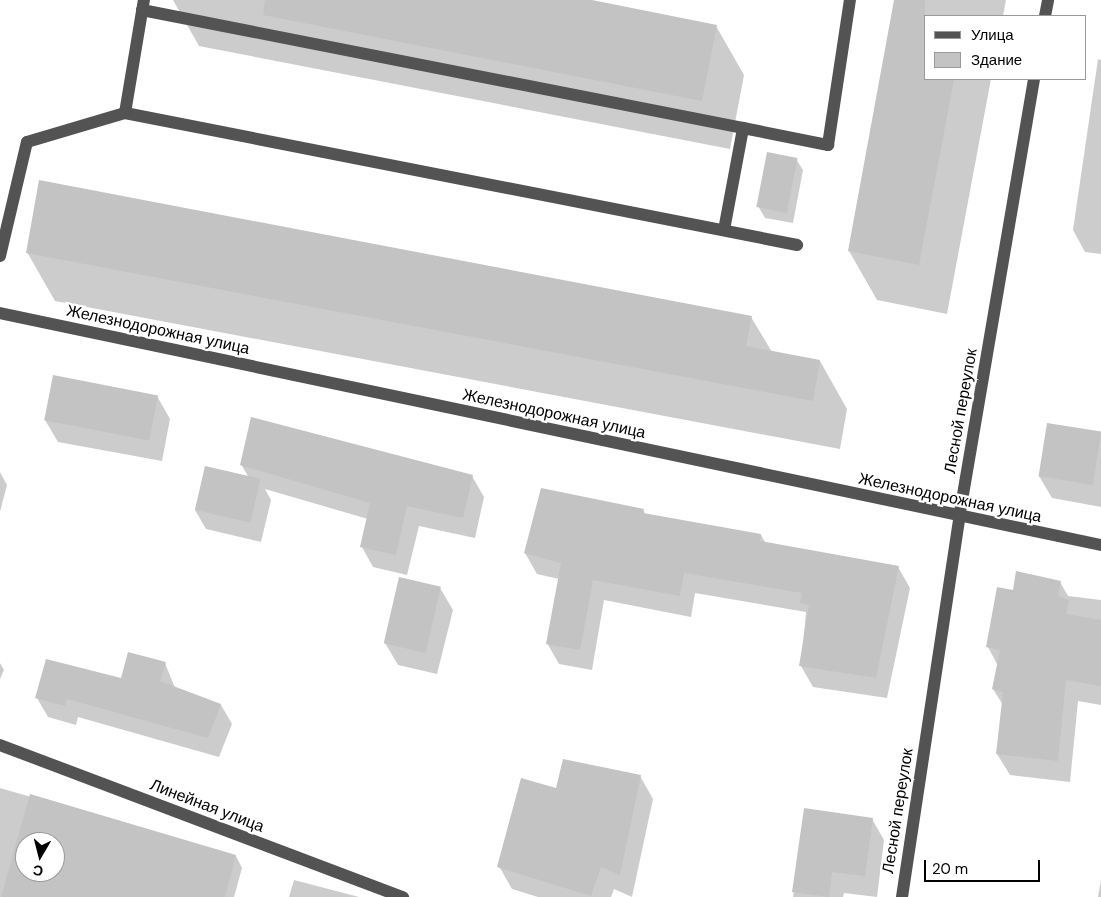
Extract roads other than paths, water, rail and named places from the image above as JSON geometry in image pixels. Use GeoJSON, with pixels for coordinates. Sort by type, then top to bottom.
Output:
{"type":"FeatureCollection","features":[{"type":"Feature","properties":{"kind":"street"},"geometry":{"type":"LineString","coordinates":[[125,113],[143,5],[828,145],[850,0]]}},
{"type":"Feature","properties":{"kind":"street"},"geometry":{"type":"LineString","coordinates":[[1045,15],[1048,0]]}},
{"type":"Feature","properties":{"kind":"street","name":"Лесной переулок"},"geometry":{"type":"LineString","coordinates":[[902,897],[959,518],[1034,80]]}},
{"type":"Feature","properties":{"kind":"street"},"geometry":{"type":"LineString","coordinates":[[0,256],[27,142],[125,113],[797,245]]}},
{"type":"Feature","properties":{"kind":"street"},"geometry":{"type":"LineString","coordinates":[[724,230],[743,128]]}},
{"type":"Feature","properties":{"kind":"street","name":"Железнодорожная улица"},"geometry":{"type":"LineString","coordinates":[[0,313],[959,518],[1101,545]]}},
{"type":"Feature","properties":{"kind":"street","name":"Линейная улица"},"geometry":{"type":"LineString","coordinates":[[0,744],[403,897]]}}]}
